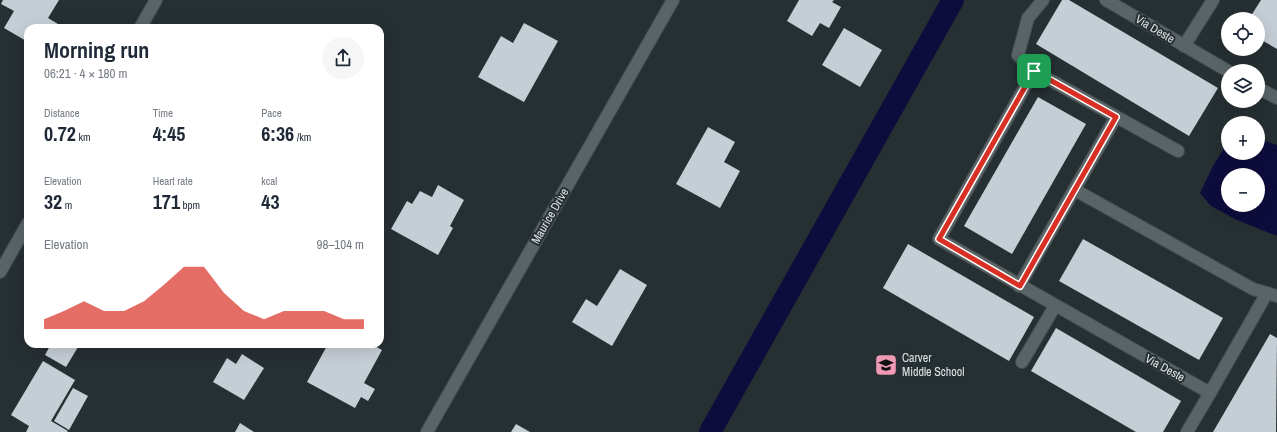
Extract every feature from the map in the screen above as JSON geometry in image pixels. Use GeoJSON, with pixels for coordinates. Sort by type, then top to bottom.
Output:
{"type":"FeatureCollection","features":[{"type":"Feature","properties":{"kind":"street"},"geometry":{"type":"LineString","coordinates":[[142,24],[156,0]]}},
{"type":"Feature","properties":{"kind":"street","name":"Maurice Drive"},"geometry":{"type":"LineString","coordinates":[[427,432],[673,0]]}},
{"type":"Feature","properties":{"kind":"street"},"geometry":{"type":"LineString","coordinates":[[1043,0],[1028,18],[1018,55],[1034,71],[1178,152]]}},
{"type":"Feature","properties":{"kind":"street","name":"Via Deste"},"geometry":{"type":"LineString","coordinates":[[1106,0],[1221,67]]}},
{"type":"Feature","properties":{"kind":"street","name":"Via Deste"},"geometry":{"type":"LineString","coordinates":[[1184,46],[1213,0]]}},
{"type":"Feature","properties":{"kind":"street","name":"Via Deste"},"geometry":{"type":"LineString","coordinates":[[1034,71],[939,239],[1210,393]]}},
{"type":"Feature","properties":{"kind":"street"},"geometry":{"type":"LineString","coordinates":[[1265,92],[1277,98]]}},
{"type":"Feature","properties":{"kind":"street"},"geometry":{"type":"LineString","coordinates":[[1020,286],[1116,117]]}},
{"type":"Feature","properties":{"kind":"street"},"geometry":{"type":"LineString","coordinates":[[1075,190],[1253,289],[1272,295],[1187,432]]}},
{"type":"Feature","properties":{"kind":"street"},"geometry":{"type":"LineString","coordinates":[[0,272],[24,230]]}},
{"type":"Feature","properties":{"kind":"street"},"geometry":{"type":"LineString","coordinates":[[1022,362],[1055,306]]}},
{"type":"Feature","properties":{"kind":"shaded area"},"geometry":{"type":"Polygon","coordinates":[[[1265,141],[1277,145],[1277,236],[1237,220],[1222,212],[1265,212],[1265,168],[1221,168],[1221,211],[1211,206],[1200,193],[1221,153],[1221,160],[1265,160],[1265,141]]]}},
{"type":"Feature","properties":{"kind":"building"},"geometry":{"type":"Polygon","coordinates":[[[3,0],[59,0],[48,18],[58,24],[24,24],[24,40],[4,28],[14,11],[1,4],[3,0]]]}},
{"type":"Feature","properties":{"kind":"building"},"geometry":{"type":"Polygon","coordinates":[[[799,0],[834,0],[832,2],[841,7],[829,28],[820,23],[812,36],[787,21],[799,0]]]}},
{"type":"Feature","properties":{"kind":"building"},"geometry":{"type":"Polygon","coordinates":[[[1062,0],[1069,0],[1218,88],[1189,136],[1036,44],[1062,0]]]}},
{"type":"Feature","properties":{"kind":"building"},"geometry":{"type":"Polygon","coordinates":[[[1261,0],[1277,0],[1277,49],[1265,42],[1265,12],[1253,12],[1261,0]]]}},
{"type":"Feature","properties":{"kind":"building"},"geometry":{"type":"Polygon","coordinates":[[[524,23],[558,41],[524,102],[478,77],[501,36],[513,43],[524,23]]]}},
{"type":"Feature","properties":{"kind":"building"},"geometry":{"type":"Polygon","coordinates":[[[844,28],[882,50],[860,87],[822,65],[844,28]]]}},
{"type":"Feature","properties":{"kind":"building"},"geometry":{"type":"Polygon","coordinates":[[[1038,97],[1086,124],[1012,254],[964,226],[1038,97]]]}},
{"type":"Feature","properties":{"kind":"building"},"geometry":{"type":"Polygon","coordinates":[[[708,127],[735,142],[724,162],[740,171],[720,208],[676,184],[708,127]]]}},
{"type":"Feature","properties":{"kind":"building"},"geometry":{"type":"Polygon","coordinates":[[[438,185],[464,200],[450,226],[453,228],[438,255],[391,229],[407,201],[412,204],[420,191],[432,197],[438,185]]]}},
{"type":"Feature","properties":{"kind":"building"},"geometry":{"type":"Polygon","coordinates":[[[1083,239],[1223,318],[1199,360],[1059,281],[1083,239]]]}},
{"type":"Feature","properties":{"kind":"building"},"geometry":{"type":"Polygon","coordinates":[[[908,244],[1034,317],[1009,361],[883,288],[908,244]]]}},
{"type":"Feature","properties":{"kind":"building"},"geometry":{"type":"Polygon","coordinates":[[[620,269],[647,285],[612,346],[572,322],[586,299],[597,306],[620,269]]]}},
{"type":"Feature","properties":{"kind":"building"},"geometry":{"type":"Polygon","coordinates":[[[1056,328],[1181,401],[1163,432],[1136,432],[1031,371],[1056,328]]]}},
{"type":"Feature","properties":{"kind":"building"},"geometry":{"type":"Polygon","coordinates":[[[1270,334],[1277,338],[1276,432],[1213,432],[1270,334]]]}},
{"type":"Feature","properties":{"kind":"building"},"geometry":{"type":"Polygon","coordinates":[[[49,348],[77,348],[66,367],[45,355],[49,348]]]}},
{"type":"Feature","properties":{"kind":"building"},"geometry":{"type":"Polygon","coordinates":[[[326,348],[378,348],[382,350],[364,383],[375,389],[368,401],[361,397],[355,408],[307,382],[326,348]]]}},
{"type":"Feature","properties":{"kind":"building"},"geometry":{"type":"Polygon","coordinates":[[[242,354],[264,368],[244,400],[213,382],[227,358],[236,364],[242,354]]]}},
{"type":"Feature","properties":{"kind":"building"},"geometry":{"type":"Polygon","coordinates":[[[43,361],[75,380],[51,421],[68,431],[67,432],[26,432],[29,426],[11,415],[43,361]]]}},
{"type":"Feature","properties":{"kind":"building"},"geometry":{"type":"Polygon","coordinates":[[[73,388],[88,396],[69,430],[54,421],[73,388]]]}},
{"type":"Feature","properties":{"kind":"building"},"geometry":{"type":"Polygon","coordinates":[[[240,423],[254,432],[235,432],[240,423]]]}},
{"type":"Feature","properties":{"kind":"building"},"geometry":{"type":"Polygon","coordinates":[[[516,424],[530,432],[511,432],[516,424]]]}},
{"type":"Feature","properties":{"kind":"waterway"},"geometry":{"type":"LineString","coordinates":[[710,432],[953,0]]}},
{"type":"Feature","properties":{"kind":"place","name":"Carver Middle School"},"geometry":{"type":"Point","coordinates":[886,365]}},
{"type":"Feature","properties":{"kind":"route"},"geometry":{"type":"LineString","coordinates":[[1034,71],[1116,117],[1020,286],[939,239],[1034,71]]}}]}
